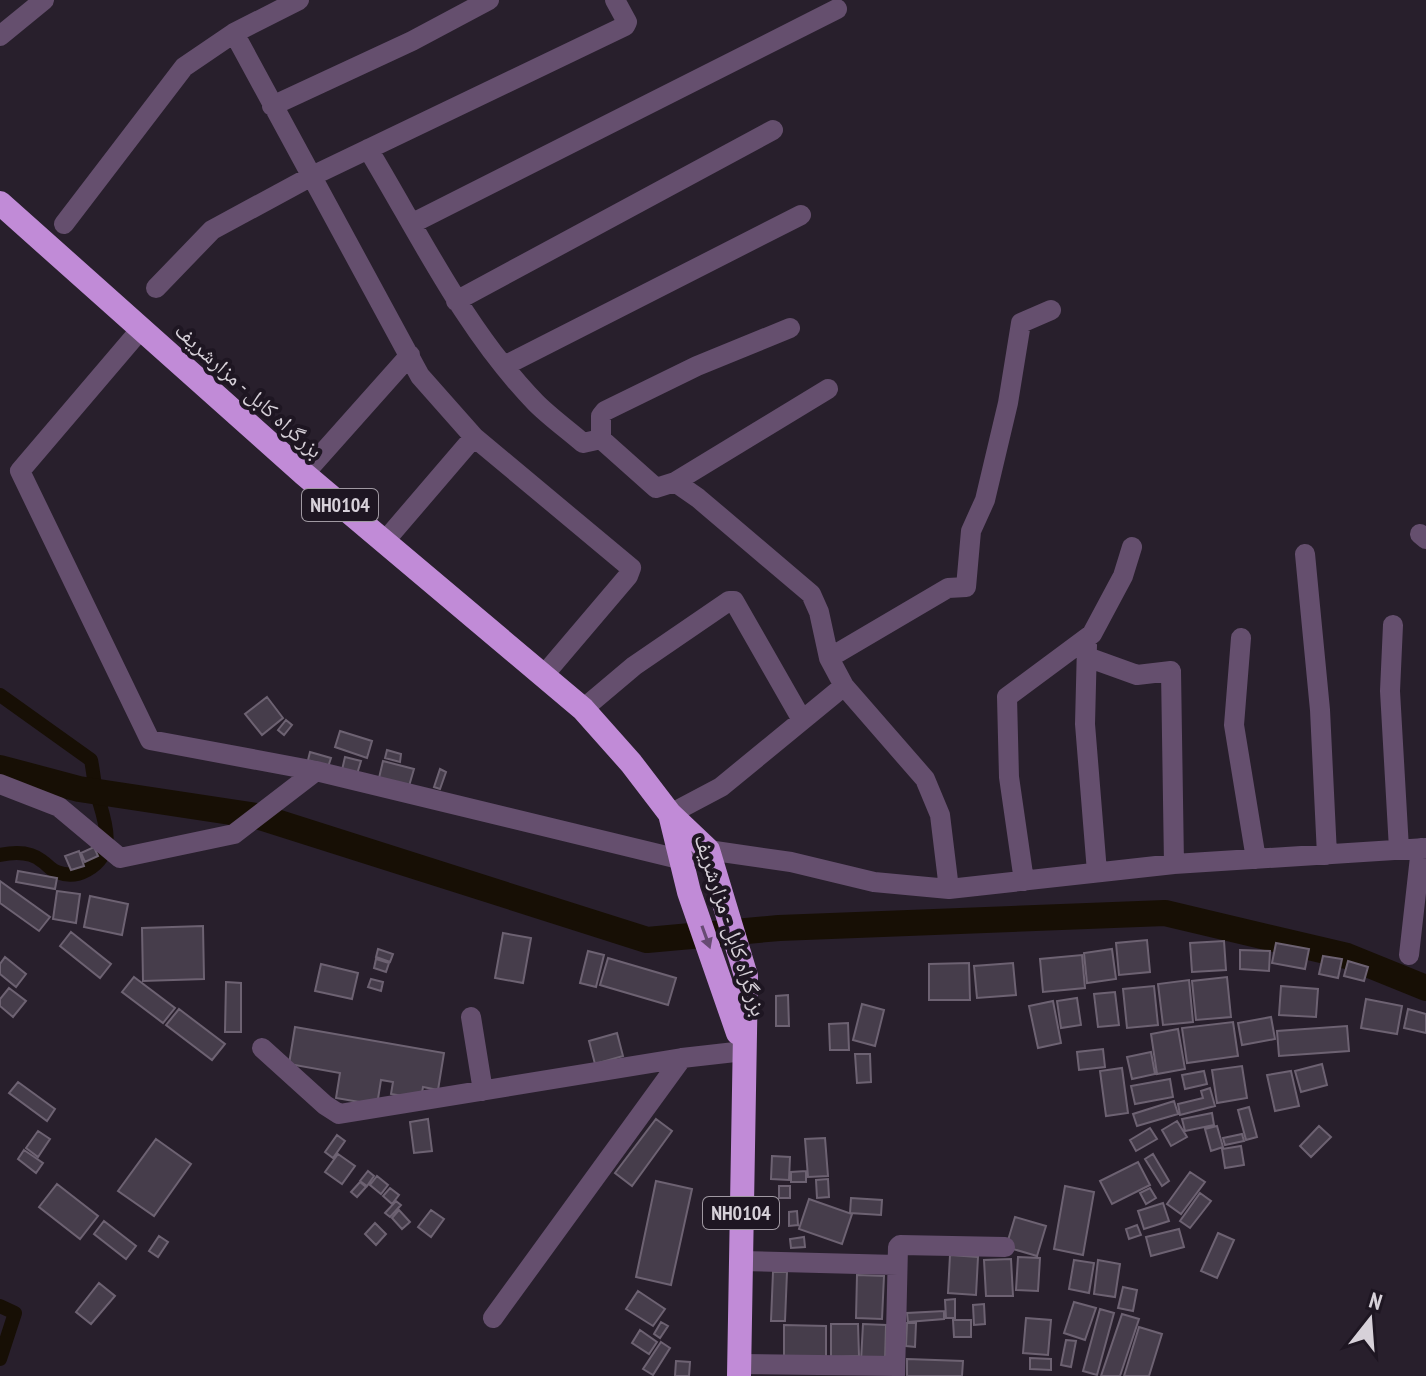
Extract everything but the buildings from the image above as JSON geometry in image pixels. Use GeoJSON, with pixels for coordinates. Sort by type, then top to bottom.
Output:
{"type":"FeatureCollection","features":[{"type":"Feature","properties":{"kind":"highway","name":"بزرگراه کابل - مزارشریف"},"geometry":{"type":"LineString","coordinates":[[0,203],[304,474],[583,709],[712,860],[746,976],[739,1370]]}},
{"type":"Feature","properties":{"kind":"highway","name":"بزرگراه کابل - مزارشریف"},"geometry":{"type":"LineString","coordinates":[[670,814],[689,892],[744,1051]]}},
{"type":"Feature","properties":{"kind":"street"},"geometry":{"type":"LineString","coordinates":[[0,36],[44,0]]}},
{"type":"Feature","properties":{"kind":"street"},"geometry":{"type":"LineString","coordinates":[[272,106],[412,41],[489,0]]}},
{"type":"Feature","properties":{"kind":"street"},"geometry":{"type":"LineString","coordinates":[[156,288],[212,230],[310,177],[625,26],[627,22],[615,0]]}},
{"type":"Feature","properties":{"kind":"street"},"geometry":{"type":"LineString","coordinates":[[64,224],[184,67],[288,2]]}},
{"type":"Feature","properties":{"kind":"street"},"geometry":{"type":"LineString","coordinates":[[413,223],[837,9]]}},
{"type":"Feature","properties":{"kind":"street"},"geometry":{"type":"LineString","coordinates":[[234,33],[420,376],[474,437],[631,568],[628,576],[543,676]]}},
{"type":"Feature","properties":{"kind":"street"},"geometry":{"type":"LineString","coordinates":[[456,301],[773,130]]}},
{"type":"Feature","properties":{"kind":"street"},"geometry":{"type":"LineString","coordinates":[[368,149],[456,301],[504,366],[537,404],[583,443],[601,439]]}},
{"type":"Feature","properties":{"kind":"street"},"geometry":{"type":"LineString","coordinates":[[504,366],[801,215]]}},
{"type":"Feature","properties":{"kind":"street"},"geometry":{"type":"LineString","coordinates":[[829,658],[948,588],[966,587],[971,531],[985,500],[1008,403],[1021,323],[1051,310]]}},
{"type":"Feature","properties":{"kind":"street"},"geometry":{"type":"LineString","coordinates":[[790,328],[697,366],[605,411],[601,416],[601,439],[656,488],[675,482],[828,389]]}},
{"type":"Feature","properties":{"kind":"street"},"geometry":{"type":"LineString","coordinates":[[141,329],[20,471],[150,740],[316,771],[679,859],[791,862],[874,882],[949,889],[1174,864],[1424,848],[1420,921],[1409,955]]}},
{"type":"Feature","properties":{"kind":"street"},"geometry":{"type":"LineString","coordinates":[[304,474],[410,355]]}},
{"type":"Feature","properties":{"kind":"street"},"geometry":{"type":"LineString","coordinates":[[384,542],[474,437]]}},
{"type":"Feature","properties":{"kind":"street"},"geometry":{"type":"LineString","coordinates":[[675,482],[811,594],[819,612],[829,658],[844,686],[925,779],[940,815],[949,889]]}},
{"type":"Feature","properties":{"kind":"street"},"geometry":{"type":"LineString","coordinates":[[1097,872],[1085,724],[1087,647],[1123,576],[1132,547]]}},
{"type":"Feature","properties":{"kind":"street"},"geometry":{"type":"LineString","coordinates":[[1305,554],[1320,710],[1327,855]]}},
{"type":"Feature","properties":{"kind":"street"},"geometry":{"type":"LineString","coordinates":[[583,709],[634,666],[729,601],[734,601],[802,720]]}},
{"type":"Feature","properties":{"kind":"street"},"geometry":{"type":"LineString","coordinates":[[1393,625],[1390,691],[1399,849]]}},
{"type":"Feature","properties":{"kind":"street"},"geometry":{"type":"LineString","coordinates":[[1241,638],[1234,725],[1256,859]]}},
{"type":"Feature","properties":{"kind":"street"},"geometry":{"type":"LineString","coordinates":[[1087,647],[1137,675],[1171,671],[1174,864]]}},
{"type":"Feature","properties":{"kind":"street"},"geometry":{"type":"LineString","coordinates":[[1024,881],[1009,777],[1007,697],[1087,647]]}},
{"type":"Feature","properties":{"kind":"street"},"geometry":{"type":"LineString","coordinates":[[670,814],[721,787],[844,686]]}},
{"type":"Feature","properties":{"kind":"street"},"geometry":{"type":"LineString","coordinates":[[0,784],[59,807],[120,858],[234,834],[316,771]]}},
{"type":"Feature","properties":{"kind":"street"},"geometry":{"type":"LineString","coordinates":[[471,1017],[483,1091]]}},
{"type":"Feature","properties":{"kind":"street"},"geometry":{"type":"LineString","coordinates":[[262,1048],[339,1114],[682,1058],[744,1051]]}},
{"type":"Feature","properties":{"kind":"street"},"geometry":{"type":"LineString","coordinates":[[493,1318],[682,1058]]}},
{"type":"Feature","properties":{"kind":"street"},"geometry":{"type":"LineString","coordinates":[[739,1370],[895,1371],[900,1245],[1005,1247]]}},
{"type":"Feature","properties":{"kind":"street"},"geometry":{"type":"LineString","coordinates":[[740,1261],[897,1265]]}},
{"type":"Feature","properties":{"kind":"waterway"},"geometry":{"type":"LineString","coordinates":[[0,695],[91,760],[106,834],[103,854],[97,863],[76,874],[57,872],[28,854],[0,855]]}},
{"type":"Feature","properties":{"kind":"waterway"},"geometry":{"type":"LineString","coordinates":[[0,768],[79,789],[257,816],[647,940],[779,928],[1165,913],[1347,956],[1426,988]]}},
{"type":"Feature","properties":{"kind":"waterway"},"geometry":{"type":"LineString","coordinates":[[0,1306],[15,1313],[0,1359]]}}]}
